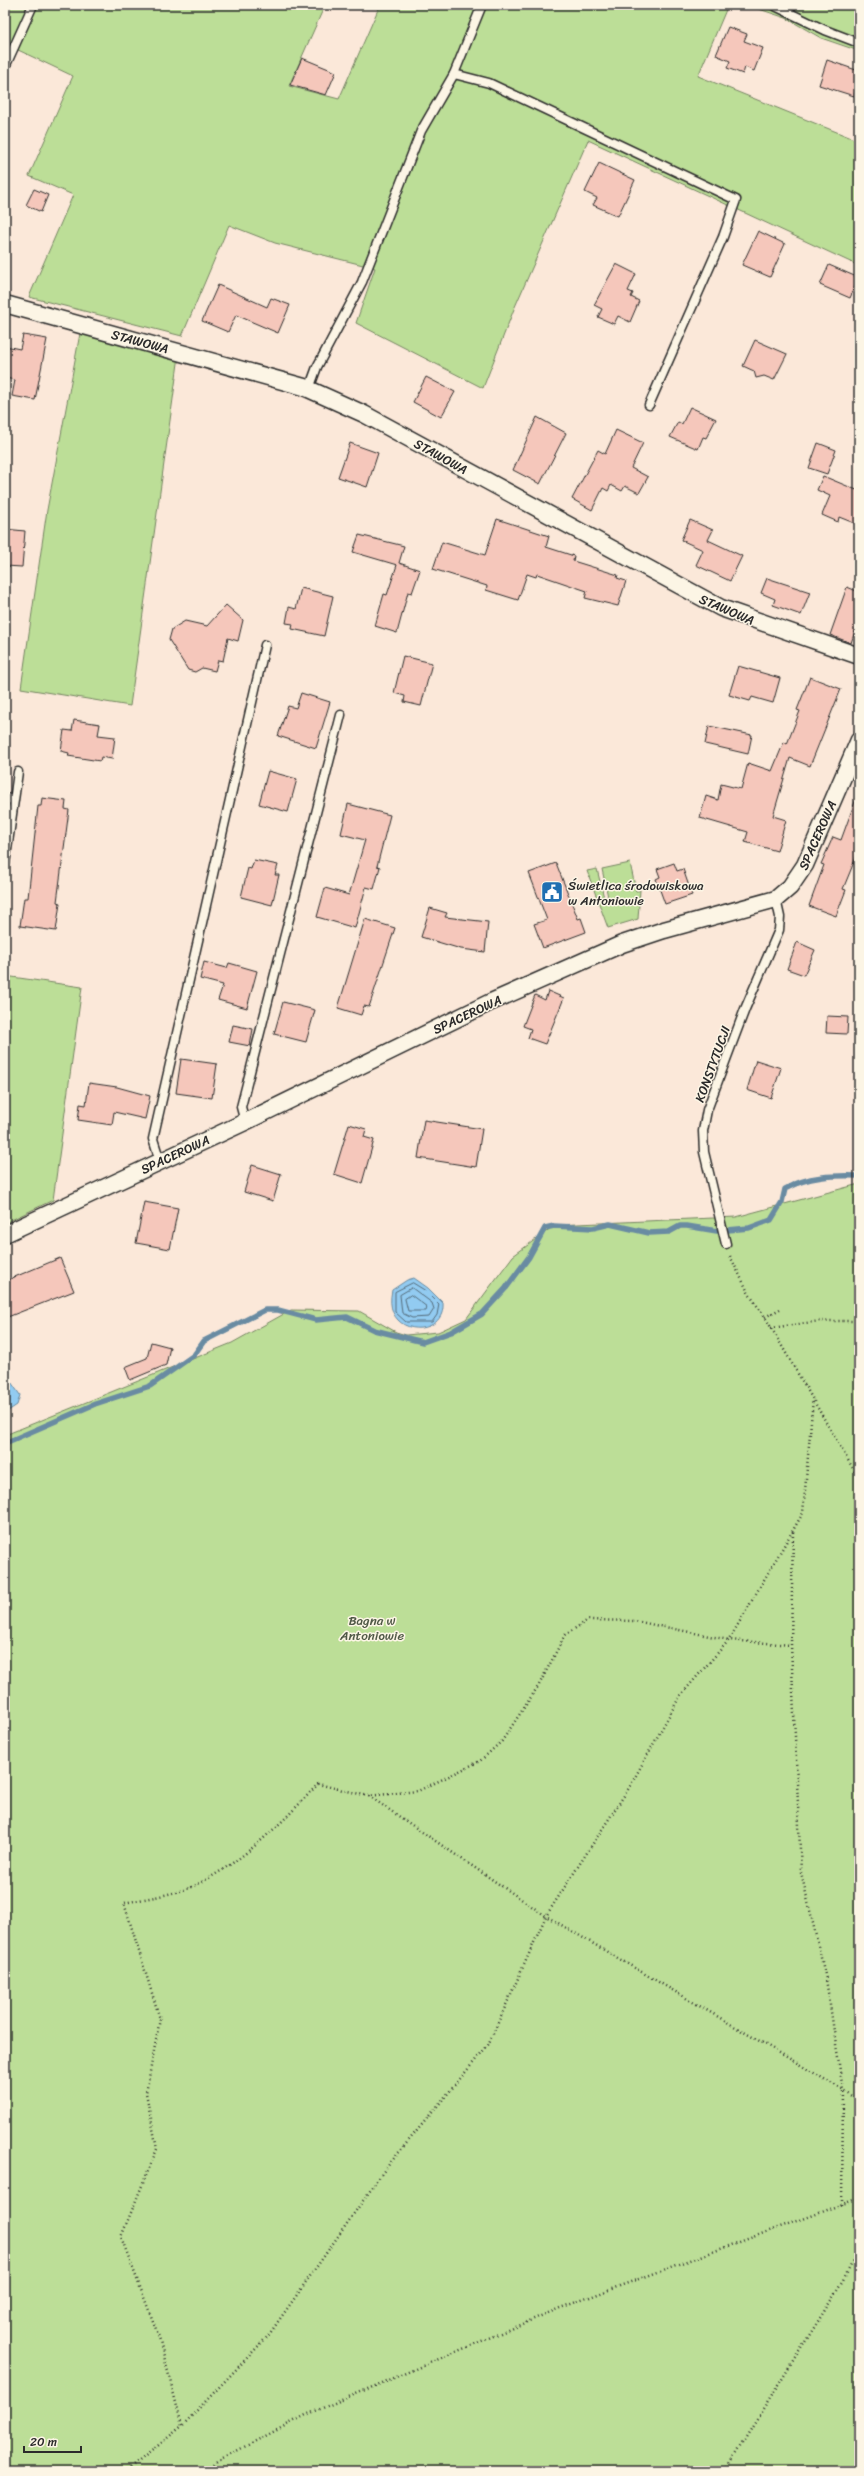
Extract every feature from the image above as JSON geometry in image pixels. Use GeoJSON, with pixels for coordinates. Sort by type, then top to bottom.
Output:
{"type":"FeatureCollection","features":[{"type":"Feature","properties":{"kind":"street","name":"STAWOWA"},"geometry":{"type":"LineString","coordinates":[[5,304],[309,389],[364,414],[721,608],[859,656]]}},
{"type":"Feature","properties":{"kind":"street","name":"SPACEROWA"},"geometry":{"type":"LineString","coordinates":[[5,1234],[245,1122],[491,1002],[622,944],[664,930],[776,899],[790,887],[805,865],[859,740]]}},
{"type":"Feature","properties":{"kind":"lane"},"geometry":{"type":"LineString","coordinates":[[5,67],[33,5]]}},
{"type":"Feature","properties":{"kind":"lane"},"geometry":{"type":"LineString","coordinates":[[309,389],[317,367],[362,282],[421,131],[454,74],[482,5]]}},
{"type":"Feature","properties":{"kind":"lane"},"geometry":{"type":"LineString","coordinates":[[773,5],[825,30],[859,43]]}},
{"type":"Feature","properties":{"kind":"lane"},"geometry":{"type":"LineString","coordinates":[[454,74],[489,83],[736,200],[723,237],[649,404]]}},
{"type":"Feature","properties":{"kind":"lane"},"geometry":{"type":"LineString","coordinates":[[160,1161],[153,1139],[265,645]]}},
{"type":"Feature","properties":{"kind":"lane"},"geometry":{"type":"LineString","coordinates":[[245,1122],[241,1108],[341,715]]}},
{"type":"Feature","properties":{"kind":"lane"},"geometry":{"type":"LineString","coordinates":[[5,864],[9,799],[18,772]]}},
{"type":"Feature","properties":{"kind":"lane","name":"KONSTYTUCJI"},"geometry":{"type":"LineString","coordinates":[[726,1244],[718,1216],[704,1152],[703,1131],[708,1110],[744,1009],[779,930],[780,917],[776,899]]}},
{"type":"Feature","properties":{"kind":"path"},"geometry":{"type":"LineString","coordinates":[[726,1244],[738,1274],[765,1317],[859,1479]]}},
{"type":"Feature","properties":{"kind":"path"},"geometry":{"type":"LineString","coordinates":[[765,1317],[780,1309]]}},
{"type":"Feature","properties":{"kind":"path"},"geometry":{"type":"LineString","coordinates":[[771,1328],[820,1321],[859,1321]]}},
{"type":"Feature","properties":{"kind":"path"},"geometry":{"type":"LineString","coordinates":[[127,2471],[182,2426],[268,2336],[386,2168],[488,2045],[546,1916],[629,1788],[680,1696],[729,1640],[803,1513],[813,1399]]}},
{"type":"Feature","properties":{"kind":"path"},"geometry":{"type":"LineString","coordinates":[[792,1532],[791,1645],[801,1872],[826,1979],[842,2090],[842,2205]]}},
{"type":"Feature","properties":{"kind":"path"},"geometry":{"type":"LineString","coordinates":[[182,2426],[159,2337],[121,2237],[157,2149],[146,2093],[160,2019],[124,1904],[197,1885],[240,1858],[287,1818],[318,1784],[368,1796],[418,1791],[480,1761],[502,1741],[539,1685],[565,1635],[588,1620],[635,1621],[729,1640],[791,1645]]}},
{"type":"Feature","properties":{"kind":"path"},"geometry":{"type":"LineString","coordinates":[[368,1796],[546,1916],[859,2100]]}},
{"type":"Feature","properties":{"kind":"path"},"geometry":{"type":"LineString","coordinates":[[202,2471],[217,2461],[306,2415],[560,2308],[859,2198]]}},
{"type":"Feature","properties":{"kind":"path"},"geometry":{"type":"LineString","coordinates":[[725,2471],[842,2281],[859,2249]]}},
{"type":"Feature","properties":{"kind":"green space"},"geometry":{"type":"Polygon","coordinates":[[[5,5],[325,5],[289,86],[339,99],[380,5],[728,5],[698,76],[859,141],[859,266],[588,140],[514,309],[483,388],[356,323],[375,268],[275,243],[229,225],[182,336],[29,297],[73,195],[29,176],[73,76],[16,49],[5,74],[5,5]]]}},
{"type":"Feature","properties":{"kind":"green space"},"geometry":{"type":"Polygon","coordinates":[[[747,5],[859,5],[859,51],[821,38],[786,18],[747,5]]]}},
{"type":"Feature","properties":{"kind":"green space"},"geometry":{"type":"Polygon","coordinates":[[[81,328],[179,356],[130,706],[21,688],[47,510],[81,328]]]}},
{"type":"Feature","properties":{"kind":"green space"},"geometry":{"type":"Polygon","coordinates":[[[630,863],[636,891],[640,890],[638,919],[608,928],[587,871],[597,869],[604,898],[608,897],[602,869],[630,863]]]}},
{"type":"Feature","properties":{"kind":"green space"},"geometry":{"type":"Polygon","coordinates":[[[5,976],[82,987],[53,1200],[5,1223],[5,976]]]}},
{"type":"Feature","properties":{"kind":"green space","name":"Bagna w Antoniowie"},"geometry":{"type":"Polygon","coordinates":[[[859,1184],[859,2471],[5,2471],[5,1435],[232,1343],[291,1310],[359,1311],[396,1332],[406,1335],[438,1332],[466,1319],[513,1256],[555,1225],[736,1217],[859,1184]]]}},
{"type":"Feature","properties":{"kind":"water"},"geometry":{"type":"Polygon","coordinates":[[[414,1278],[428,1288],[443,1303],[441,1315],[435,1323],[425,1327],[414,1328],[404,1325],[396,1317],[391,1306],[392,1290],[407,1280],[414,1278]]]}},
{"type":"Feature","properties":{"kind":"water"},"geometry":{"type":"Polygon","coordinates":[[[5,1373],[20,1395],[17,1405],[5,1413],[5,1373]]]}},
{"type":"Feature","properties":{"kind":"building"},"geometry":{"type":"Polygon","coordinates":[[[728,27],[747,34],[744,41],[763,48],[754,71],[745,67],[743,74],[727,68],[730,61],[716,55],[728,27]]]}},
{"type":"Feature","properties":{"kind":"building"},"geometry":{"type":"Polygon","coordinates":[[[302,58],[336,72],[326,95],[290,85],[302,58]]]}},
{"type":"Feature","properties":{"kind":"building"},"geometry":{"type":"Polygon","coordinates":[[[827,60],[859,71],[859,81],[854,96],[819,85],[827,60]]]}},
{"type":"Feature","properties":{"kind":"building"},"geometry":{"type":"Polygon","coordinates":[[[599,163],[635,180],[618,216],[593,205],[597,198],[585,192],[599,163]]]}},
{"type":"Feature","properties":{"kind":"building"},"geometry":{"type":"Polygon","coordinates":[[[34,189],[48,195],[41,212],[26,205],[34,189]]]}},
{"type":"Feature","properties":{"kind":"building"},"geometry":{"type":"Polygon","coordinates":[[[758,231],[785,244],[770,277],[742,265],[758,231]]]}},
{"type":"Feature","properties":{"kind":"building"},"geometry":{"type":"Polygon","coordinates":[[[616,264],[636,274],[628,291],[633,293],[631,297],[639,301],[630,322],[618,316],[614,324],[598,317],[602,309],[594,305],[616,264]]]}},
{"type":"Feature","properties":{"kind":"building"},"geometry":{"type":"Polygon","coordinates":[[[829,265],[859,278],[850,298],[820,285],[829,265]]]}},
{"type":"Feature","properties":{"kind":"building"},"geometry":{"type":"Polygon","coordinates":[[[218,285],[267,307],[271,298],[290,305],[278,333],[236,315],[228,332],[202,321],[218,285]]]}},
{"type":"Feature","properties":{"kind":"building"},"geometry":{"type":"Polygon","coordinates":[[[23,335],[47,339],[35,400],[12,396],[15,380],[5,378],[5,346],[20,349],[23,335]]]}},
{"type":"Feature","properties":{"kind":"building"},"geometry":{"type":"Polygon","coordinates":[[[755,340],[787,354],[774,380],[764,376],[756,378],[754,371],[743,366],[755,340]]]}},
{"type":"Feature","properties":{"kind":"building"},"geometry":{"type":"Polygon","coordinates":[[[426,377],[455,392],[441,417],[413,402],[426,377]]]}},
{"type":"Feature","properties":{"kind":"building"},"geometry":{"type":"Polygon","coordinates":[[[690,407],[716,419],[706,438],[703,437],[698,449],[670,437],[678,422],[682,424],[690,407]]]}},
{"type":"Feature","properties":{"kind":"building"},"geometry":{"type":"Polygon","coordinates":[[[537,417],[566,433],[540,484],[513,470],[537,417]]]}},
{"type":"Feature","properties":{"kind":"building"},"geometry":{"type":"Polygon","coordinates":[[[616,430],[643,443],[631,468],[648,477],[639,493],[625,486],[622,491],[611,485],[608,491],[603,488],[592,510],[572,499],[598,450],[605,454],[616,430]]]}},
{"type":"Feature","properties":{"kind":"building"},"geometry":{"type":"Polygon","coordinates":[[[350,443],[378,453],[367,487],[338,477],[350,443]]]}},
{"type":"Feature","properties":{"kind":"building"},"geometry":{"type":"Polygon","coordinates":[[[818,443],[836,450],[827,474],[809,468],[818,443]]]}},
{"type":"Feature","properties":{"kind":"building"},"geometry":{"type":"Polygon","coordinates":[[[823,476],[859,491],[859,525],[839,517],[838,522],[822,515],[830,496],[817,490],[823,476]]]}},
{"type":"Feature","properties":{"kind":"building"},"geometry":{"type":"Polygon","coordinates":[[[497,519],[549,536],[546,547],[574,556],[573,561],[618,575],[617,578],[626,581],[618,606],[585,598],[587,591],[537,574],[536,577],[527,574],[518,600],[486,590],[487,586],[433,569],[442,542],[485,555],[497,519]]]}},
{"type":"Feature","properties":{"kind":"building"},"geometry":{"type":"Polygon","coordinates":[[[690,520],[713,530],[708,540],[742,556],[730,581],[696,565],[703,550],[681,540],[690,520]]]}},
{"type":"Feature","properties":{"kind":"building"},"geometry":{"type":"Polygon","coordinates":[[[5,529],[25,531],[22,567],[5,566],[5,529]]]}},
{"type":"Feature","properties":{"kind":"building"},"geometry":{"type":"Polygon","coordinates":[[[359,535],[404,546],[399,563],[420,570],[412,593],[408,592],[397,633],[375,626],[384,594],[387,595],[397,565],[353,552],[359,535]]]}},
{"type":"Feature","properties":{"kind":"building"},"geometry":{"type":"Polygon","coordinates":[[[767,578],[810,592],[801,615],[773,605],[775,599],[761,593],[767,578]]]}},
{"type":"Feature","properties":{"kind":"building"},"geometry":{"type":"Polygon","coordinates":[[[847,587],[859,592],[859,620],[851,643],[830,635],[847,587]]]}},
{"type":"Feature","properties":{"kind":"building"},"geometry":{"type":"Polygon","coordinates":[[[301,588],[333,596],[324,636],[292,629],[293,624],[286,623],[289,607],[296,609],[301,588]]]}},
{"type":"Feature","properties":{"kind":"building"},"geometry":{"type":"Polygon","coordinates":[[[226,605],[243,620],[238,641],[228,638],[223,661],[218,660],[215,671],[202,668],[195,672],[188,670],[169,640],[172,629],[185,621],[207,626],[226,605]]]}},
{"type":"Feature","properties":{"kind":"building"},"geometry":{"type":"Polygon","coordinates":[[[403,656],[432,663],[421,706],[404,702],[405,696],[394,693],[403,656]]]}},
{"type":"Feature","properties":{"kind":"building"},"geometry":{"type":"Polygon","coordinates":[[[738,666],[780,678],[773,703],[752,697],[750,701],[729,695],[738,666]]]}},
{"type":"Feature","properties":{"kind":"building"},"geometry":{"type":"Polygon","coordinates":[[[810,677],[841,689],[810,766],[790,758],[773,816],[786,820],[777,851],[745,842],[748,832],[700,818],[706,796],[718,800],[721,784],[741,789],[748,763],[772,771],[784,742],[787,744],[800,711],[797,710],[810,677]]]}},
{"type":"Feature","properties":{"kind":"building"},"geometry":{"type":"Polygon","coordinates":[[[301,693],[330,702],[316,748],[278,736],[288,706],[296,708],[301,693]]]}},
{"type":"Feature","properties":{"kind":"building"},"geometry":{"type":"Polygon","coordinates":[[[74,720],[100,724],[98,735],[115,737],[112,759],[101,757],[100,761],[68,756],[69,753],[61,751],[64,730],[72,731],[74,720]]]}},
{"type":"Feature","properties":{"kind":"building"},"geometry":{"type":"Polygon","coordinates":[[[709,726],[752,735],[748,754],[705,744],[709,726]]]}},
{"type":"Feature","properties":{"kind":"building"},"geometry":{"type":"Polygon","coordinates":[[[268,771],[297,779],[288,812],[259,804],[268,771]]]}},
{"type":"Feature","properties":{"kind":"building"},"geometry":{"type":"Polygon","coordinates":[[[857,796],[859,797],[859,850],[843,889],[846,890],[836,916],[809,906],[824,865],[821,864],[833,837],[841,840],[857,796]]]}},
{"type":"Feature","properties":{"kind":"building"},"geometry":{"type":"Polygon","coordinates":[[[42,798],[66,801],[65,809],[69,810],[57,902],[60,903],[56,931],[20,926],[24,898],[28,898],[38,806],[41,806],[42,798]]]}},
{"type":"Feature","properties":{"kind":"building"},"geometry":{"type":"Polygon","coordinates":[[[348,804],[390,815],[377,866],[380,867],[374,889],[366,887],[355,928],[317,917],[325,888],[349,895],[365,840],[341,834],[348,804]]]}},
{"type":"Feature","properties":{"kind":"building"},"geometry":{"type":"Polygon","coordinates":[[[254,860],[278,865],[275,875],[279,875],[272,905],[241,897],[248,868],[251,869],[254,860]]]}},
{"type":"Feature","properties":{"kind":"building","name":"Świetlica środowiskowa w Antoniowie"},"geometry":{"type":"Polygon","coordinates":[[[556,863],[578,919],[581,918],[586,932],[543,948],[534,924],[547,920],[529,873],[556,863]]]}},
{"type":"Feature","properties":{"kind":"building"},"geometry":{"type":"Polygon","coordinates":[[[674,863],[677,871],[683,869],[692,895],[665,904],[656,879],[660,877],[657,869],[674,863]]]}},
{"type":"Feature","properties":{"kind":"building"},"geometry":{"type":"Polygon","coordinates":[[[430,908],[447,913],[445,917],[488,922],[485,952],[461,949],[421,937],[430,908]]]}},
{"type":"Feature","properties":{"kind":"building"},"geometry":{"type":"Polygon","coordinates":[[[365,919],[395,928],[369,1007],[364,1006],[361,1015],[338,1008],[365,919]]]}},
{"type":"Feature","properties":{"kind":"building"},"geometry":{"type":"Polygon","coordinates":[[[797,942],[815,950],[804,975],[787,969],[797,942]]]}},
{"type":"Feature","properties":{"kind":"building"},"geometry":{"type":"Polygon","coordinates":[[[204,962],[227,968],[229,963],[257,971],[247,1008],[218,1000],[223,985],[200,979],[204,962]]]}},
{"type":"Feature","properties":{"kind":"building"},"geometry":{"type":"Polygon","coordinates":[[[548,991],[564,998],[545,1044],[528,1038],[531,1029],[523,1026],[535,995],[545,1000],[548,991]]]}},
{"type":"Feature","properties":{"kind":"building"},"geometry":{"type":"Polygon","coordinates":[[[283,1002],[315,1010],[306,1042],[274,1034],[283,1002]]]}},
{"type":"Feature","properties":{"kind":"building"},"geometry":{"type":"Polygon","coordinates":[[[827,1016],[848,1017],[847,1034],[826,1033],[827,1016]]]}},
{"type":"Feature","properties":{"kind":"building"},"geometry":{"type":"Polygon","coordinates":[[[233,1025],[253,1029],[250,1046],[229,1042],[233,1025]]]}},
{"type":"Feature","properties":{"kind":"building"},"geometry":{"type":"Polygon","coordinates":[[[181,1059],[217,1064],[212,1098],[176,1093],[181,1059]]]}},
{"type":"Feature","properties":{"kind":"building"},"geometry":{"type":"Polygon","coordinates":[[[756,1060],[781,1068],[771,1098],[747,1090],[756,1060]]]}},
{"type":"Feature","properties":{"kind":"building"},"geometry":{"type":"Polygon","coordinates":[[[89,1083],[117,1087],[150,1096],[145,1119],[114,1112],[112,1125],[78,1120],[80,1104],[86,1105],[89,1083]]]}},
{"type":"Feature","properties":{"kind":"building"},"geometry":{"type":"Polygon","coordinates":[[[424,1120],[482,1129],[476,1167],[418,1158],[424,1120]]]}},
{"type":"Feature","properties":{"kind":"building"},"geometry":{"type":"Polygon","coordinates":[[[349,1124],[366,1129],[364,1137],[374,1140],[362,1183],[334,1174],[349,1124]]]}},
{"type":"Feature","properties":{"kind":"building"},"geometry":{"type":"Polygon","coordinates":[[[252,1165],[281,1174],[273,1201],[244,1192],[252,1165]]]}},
{"type":"Feature","properties":{"kind":"building"},"geometry":{"type":"Polygon","coordinates":[[[144,1202],[178,1208],[170,1249],[136,1243],[144,1202]]]}},
{"type":"Feature","properties":{"kind":"building"},"geometry":{"type":"Polygon","coordinates":[[[60,1258],[74,1291],[5,1318],[5,1281],[60,1258]]]}},
{"type":"Feature","properties":{"kind":"building"},"geometry":{"type":"Polygon","coordinates":[[[151,1342],[170,1347],[166,1365],[130,1380],[125,1367],[147,1358],[151,1342]]]}},
{"type":"Feature","properties":{"kind":"waterway"},"geometry":{"type":"LineString","coordinates":[[5,1443],[95,1404],[150,1386],[194,1355],[204,1341],[265,1310],[278,1310],[316,1320],[347,1317],[374,1330],[423,1342],[451,1332],[482,1314],[506,1288],[529,1257],[545,1228],[554,1226],[593,1228],[610,1224],[649,1233],[669,1232],[680,1226],[717,1231],[749,1228],[771,1220],[782,1202],[785,1189],[793,1185],[802,1181],[821,1177],[859,1176]]}},
{"type":"Feature","properties":{"kind":"place","name":"Świetlica środowiskowa w Antoniowie"},"geometry":{"type":"Point","coordinates":[552,892]}}]}
